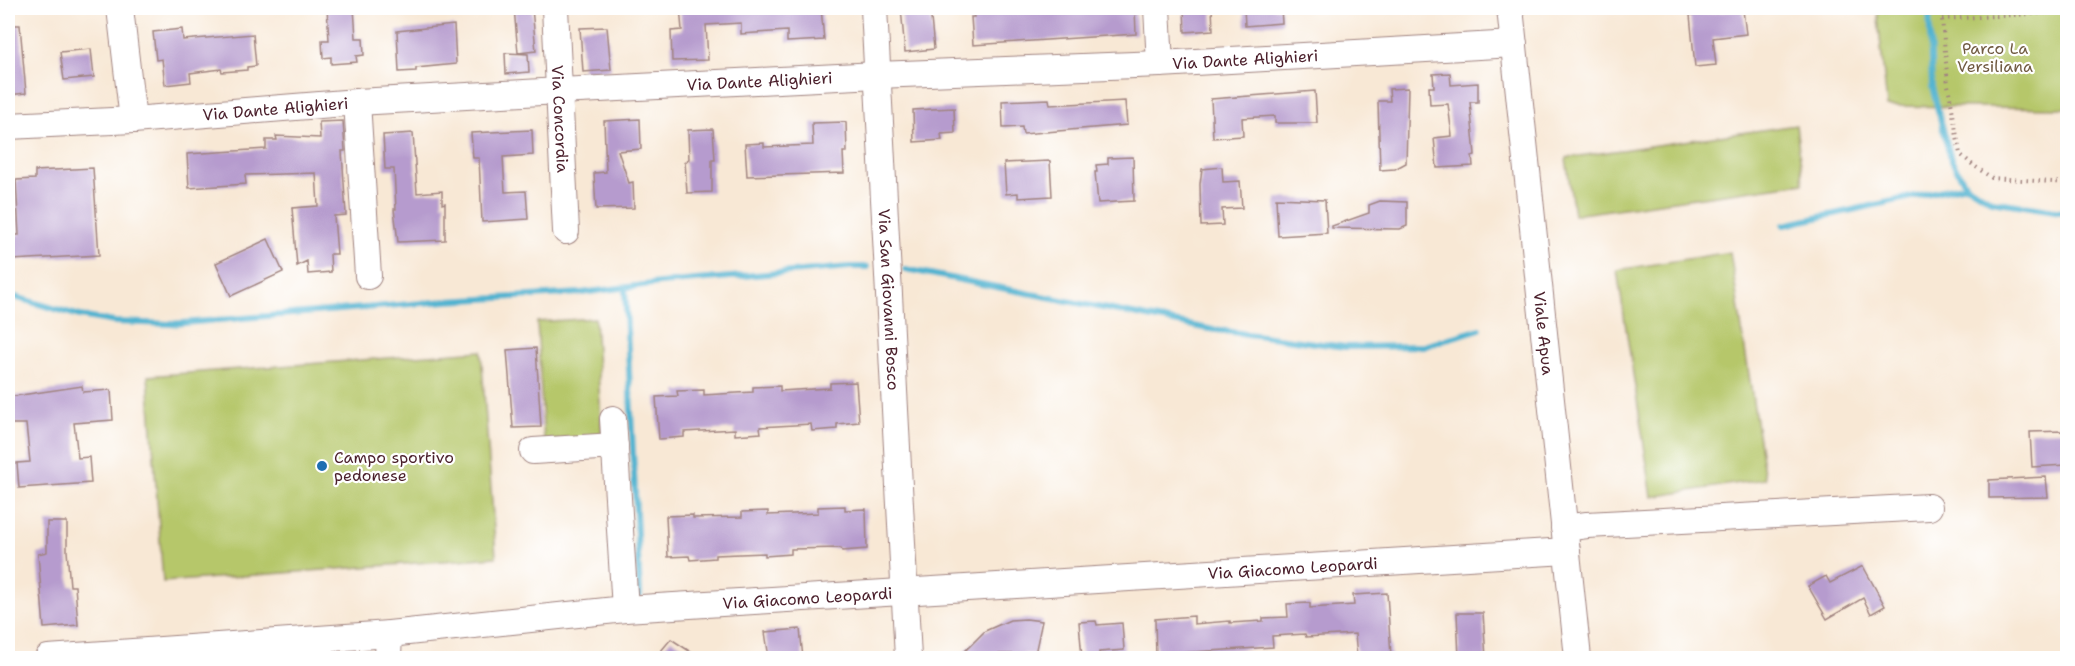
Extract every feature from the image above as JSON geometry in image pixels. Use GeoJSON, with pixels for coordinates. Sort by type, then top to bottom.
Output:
{"type":"FeatureCollection","features":[{"type":"Feature","properties":{"kind":"street"},"geometry":{"type":"LineString","coordinates":[[120,8],[133,120]]}},
{"type":"Feature","properties":{"kind":"street","name":"Via Concordia"},"geometry":{"type":"LineString","coordinates":[[555,8],[566,231]]}},
{"type":"Feature","properties":{"kind":"street","name":"Via San Giovanni Bosco"},"geometry":{"type":"LineString","coordinates":[[874,8],[908,658]]}},
{"type":"Feature","properties":{"kind":"street"},"geometry":{"type":"LineString","coordinates":[[1157,8],[1160,64]]}},
{"type":"Feature","properties":{"kind":"street","name":"Viale Apua"},"geometry":{"type":"LineString","coordinates":[[1510,8],[1578,658]]}},
{"type":"Feature","properties":{"kind":"street","name":"Via Dante Alighieri"},"geometry":{"type":"LineString","coordinates":[[8,126],[133,120],[357,102],[877,75],[1160,64],[1514,44]]}},
{"type":"Feature","properties":{"kind":"street"},"geometry":{"type":"LineString","coordinates":[[357,102],[368,276]]}},
{"type":"Feature","properties":{"kind":"street"},"geometry":{"type":"LineString","coordinates":[[613,419],[625,609]]}},
{"type":"Feature","properties":{"kind":"street"},"geometry":{"type":"LineString","coordinates":[[533,451],[615,446]]}},
{"type":"Feature","properties":{"kind":"street","name":"Via Giacomo Leopardi"},"geometry":{"type":"LineString","coordinates":[[48,658],[388,646],[625,609],[905,592],[1565,540],[1587,525],[1929,507]]}},
{"type":"Feature","properties":{"kind":"path"},"geometry":{"type":"LineString","coordinates":[[1941,8],[1947,85],[1960,153],[1992,178],[2067,183]]}},
{"type":"Feature","properties":{"kind":"path"},"geometry":{"type":"LineString","coordinates":[[1942,19],[2067,12]]}},
{"type":"Feature","properties":{"kind":"green space","name":"Parco La Versiliana"},"geometry":{"type":"Polygon","coordinates":[[[1877,8],[2067,8],[2067,108],[1887,106],[1877,8]]]}},
{"type":"Feature","properties":{"kind":"green space"},"geometry":{"type":"Polygon","coordinates":[[[1796,125],[1803,183],[1574,215],[1566,158],[1796,125]]]}},
{"type":"Feature","properties":{"kind":"green space"},"geometry":{"type":"Polygon","coordinates":[[[1730,252],[1765,479],[1652,497],[1617,270],[1730,252]]]}},
{"type":"Feature","properties":{"kind":"green space"},"geometry":{"type":"Polygon","coordinates":[[[595,318],[602,438],[544,442],[537,322],[595,318]]]}},
{"type":"Feature","properties":{"kind":"green space","name":"Campo sportivo pedonese"},"geometry":{"type":"Polygon","coordinates":[[[481,351],[496,557],[163,582],[148,376],[481,351]]]}},
{"type":"Feature","properties":{"kind":"building"},"geometry":{"type":"Polygon","coordinates":[[[327,8],[354,8],[356,38],[363,38],[364,55],[356,56],[357,62],[331,64],[331,57],[323,58],[322,40],[329,40],[327,8]]]}},
{"type":"Feature","properties":{"kind":"building"},"geometry":{"type":"Polygon","coordinates":[[[514,8],[532,8],[536,51],[518,53],[514,8]]]}},
{"type":"Feature","properties":{"kind":"building"},"geometry":{"type":"Polygon","coordinates":[[[680,8],[821,8],[824,40],[787,42],[787,31],[741,34],[741,23],[706,25],[708,60],[672,61],[671,31],[682,30],[680,8]]]}},
{"type":"Feature","properties":{"kind":"building"},"geometry":{"type":"Polygon","coordinates":[[[901,8],[930,8],[934,49],[905,52],[901,8]]]}},
{"type":"Feature","properties":{"kind":"building"},"geometry":{"type":"Polygon","coordinates":[[[1006,8],[1006,13],[1135,8],[1136,34],[973,45],[971,17],[974,17],[973,9],[1006,8]]]}},
{"type":"Feature","properties":{"kind":"building"},"geometry":{"type":"Polygon","coordinates":[[[1184,8],[1212,8],[1213,30],[1185,32],[1184,8]]]}},
{"type":"Feature","properties":{"kind":"building"},"geometry":{"type":"Polygon","coordinates":[[[1244,8],[1281,8],[1282,23],[1245,26],[1244,8]]]}},
{"type":"Feature","properties":{"kind":"building"},"geometry":{"type":"Polygon","coordinates":[[[1743,10],[1746,34],[1713,38],[1716,65],[1695,67],[1690,15],[1743,10]]]}},
{"type":"Feature","properties":{"kind":"building"},"geometry":{"type":"Polygon","coordinates":[[[8,25],[20,25],[26,93],[8,95],[8,25]]]}},
{"type":"Feature","properties":{"kind":"building"},"geometry":{"type":"Polygon","coordinates":[[[454,25],[456,64],[399,72],[397,31],[454,25]]]}},
{"type":"Feature","properties":{"kind":"building"},"geometry":{"type":"Polygon","coordinates":[[[607,27],[611,70],[583,72],[580,28],[607,27]]]}},
{"type":"Feature","properties":{"kind":"building"},"geometry":{"type":"Polygon","coordinates":[[[182,29],[183,40],[253,34],[256,66],[247,67],[247,70],[222,72],[221,69],[190,73],[191,82],[165,85],[162,59],[156,60],[153,32],[182,29]]]}},
{"type":"Feature","properties":{"kind":"building"},"geometry":{"type":"Polygon","coordinates":[[[91,49],[94,77],[64,80],[60,52],[91,49]]]}},
{"type":"Feature","properties":{"kind":"building"},"geometry":{"type":"Polygon","coordinates":[[[505,53],[528,54],[529,72],[506,74],[505,53]]]}},
{"type":"Feature","properties":{"kind":"building"},"geometry":{"type":"Polygon","coordinates":[[[1450,73],[1451,85],[1478,83],[1478,102],[1470,102],[1475,155],[1472,156],[1473,166],[1437,168],[1434,138],[1452,136],[1448,104],[1430,105],[1429,87],[1434,87],[1433,74],[1450,73]]]}},
{"type":"Feature","properties":{"kind":"building"},"geometry":{"type":"Polygon","coordinates":[[[1408,88],[1406,163],[1395,169],[1380,170],[1378,101],[1390,101],[1389,89],[1408,88]]]}},
{"type":"Feature","properties":{"kind":"building"},"geometry":{"type":"Polygon","coordinates":[[[1315,91],[1317,123],[1275,123],[1275,116],[1242,118],[1243,136],[1213,138],[1211,99],[1315,91]]]}},
{"type":"Feature","properties":{"kind":"building"},"geometry":{"type":"Polygon","coordinates":[[[1049,99],[1050,105],[1125,101],[1127,125],[1023,134],[1022,127],[1003,128],[1002,101],[1049,99]]]}},
{"type":"Feature","properties":{"kind":"building"},"geometry":{"type":"Polygon","coordinates":[[[954,108],[955,133],[941,134],[942,140],[914,142],[913,110],[954,108]]]}},
{"type":"Feature","properties":{"kind":"building"},"geometry":{"type":"Polygon","coordinates":[[[640,119],[641,149],[618,151],[629,183],[633,182],[634,208],[596,209],[594,173],[606,172],[604,121],[640,119]]]}},
{"type":"Feature","properties":{"kind":"building"},"geometry":{"type":"Polygon","coordinates":[[[343,121],[345,151],[342,151],[346,215],[334,216],[337,254],[330,254],[331,272],[308,274],[307,261],[297,266],[292,208],[318,206],[316,173],[245,175],[246,184],[189,188],[187,154],[266,149],[266,140],[277,140],[276,136],[320,138],[319,122],[343,121]]]}},
{"type":"Feature","properties":{"kind":"building"},"geometry":{"type":"Polygon","coordinates":[[[846,122],[847,152],[843,152],[844,173],[747,176],[745,144],[764,143],[764,147],[813,145],[812,123],[846,122]]]}},
{"type":"Feature","properties":{"kind":"building"},"geometry":{"type":"Polygon","coordinates":[[[713,129],[715,160],[712,160],[712,192],[687,193],[685,161],[689,160],[688,130],[713,129]]]}},
{"type":"Feature","properties":{"kind":"building"},"geometry":{"type":"Polygon","coordinates":[[[532,130],[533,155],[503,157],[505,192],[526,191],[528,219],[482,222],[479,158],[473,158],[471,133],[532,130]]]}},
{"type":"Feature","properties":{"kind":"building"},"geometry":{"type":"Polygon","coordinates":[[[413,133],[417,193],[442,191],[442,204],[445,203],[445,240],[398,242],[394,209],[396,209],[394,169],[385,169],[383,135],[413,133]]]}},
{"type":"Feature","properties":{"kind":"building"},"geometry":{"type":"Polygon","coordinates":[[[1133,157],[1134,201],[1098,203],[1096,165],[1108,164],[1108,158],[1133,157]]]}},
{"type":"Feature","properties":{"kind":"building"},"geometry":{"type":"Polygon","coordinates":[[[1050,161],[1052,196],[1018,198],[1018,193],[1006,194],[1004,163],[1050,161]]]}},
{"type":"Feature","properties":{"kind":"building"},"geometry":{"type":"Polygon","coordinates":[[[1222,167],[1223,182],[1240,181],[1242,208],[1222,209],[1223,225],[1201,226],[1202,169],[1222,167]]]}},
{"type":"Feature","properties":{"kind":"building"},"geometry":{"type":"Polygon","coordinates":[[[93,168],[99,255],[12,260],[10,235],[19,235],[16,180],[35,179],[35,171],[93,168]]]}},
{"type":"Feature","properties":{"kind":"building"},"geometry":{"type":"Polygon","coordinates":[[[1276,198],[1325,200],[1327,233],[1278,236],[1276,198]]]}},
{"type":"Feature","properties":{"kind":"building"},"geometry":{"type":"Polygon","coordinates":[[[1380,201],[1407,202],[1407,226],[1400,229],[1332,228],[1332,226],[1369,213],[1369,205],[1380,201]]]}},
{"type":"Feature","properties":{"kind":"building"},"geometry":{"type":"Polygon","coordinates":[[[268,239],[283,272],[231,296],[216,263],[268,239]]]}},
{"type":"Feature","properties":{"kind":"building"},"geometry":{"type":"Polygon","coordinates":[[[536,348],[541,427],[513,428],[507,350],[536,348]]]}},
{"type":"Feature","properties":{"kind":"building"},"geometry":{"type":"Polygon","coordinates":[[[856,382],[859,422],[837,424],[837,429],[812,431],[811,424],[760,427],[761,433],[735,435],[735,429],[684,432],[684,437],[659,439],[656,397],[678,396],[677,391],[704,390],[704,395],[753,392],[753,387],[780,386],[780,391],[830,388],[830,383],[856,382]]]}},
{"type":"Feature","properties":{"kind":"building"},"geometry":{"type":"Polygon","coordinates":[[[82,386],[83,392],[111,390],[113,420],[74,423],[78,458],[89,457],[91,483],[19,488],[17,463],[30,462],[26,424],[8,424],[8,397],[82,386]]]}},
{"type":"Feature","properties":{"kind":"building"},"geometry":{"type":"Polygon","coordinates":[[[2064,431],[2066,465],[2032,467],[2030,432],[2064,431]]]}},
{"type":"Feature","properties":{"kind":"building"},"geometry":{"type":"Polygon","coordinates":[[[2046,477],[2048,497],[1989,498],[1989,480],[2046,477]]]}},
{"type":"Feature","properties":{"kind":"building"},"geometry":{"type":"Polygon","coordinates":[[[845,506],[845,510],[866,509],[867,549],[842,551],[841,548],[791,549],[791,554],[715,555],[715,558],[690,560],[689,556],[668,557],[666,516],[742,517],[742,512],[768,511],[768,515],[818,513],[818,507],[845,506]]]}},
{"type":"Feature","properties":{"kind":"building"},"geometry":{"type":"Polygon","coordinates":[[[47,522],[67,522],[70,586],[75,586],[78,625],[44,628],[38,554],[47,552],[47,522]]]}},
{"type":"Feature","properties":{"kind":"building"},"geometry":{"type":"Polygon","coordinates":[[[1863,566],[1885,606],[1871,614],[1863,598],[1827,619],[1808,586],[1826,576],[1830,583],[1863,566]]]}},
{"type":"Feature","properties":{"kind":"building"},"geometry":{"type":"Polygon","coordinates":[[[1387,593],[1391,657],[1357,658],[1355,634],[1306,637],[1305,634],[1272,636],[1273,647],[1178,653],[1179,658],[1156,658],[1155,619],[1194,616],[1194,624],[1263,621],[1263,618],[1288,617],[1287,604],[1310,603],[1310,608],[1354,605],[1353,595],[1387,593]]]}},
{"type":"Feature","properties":{"kind":"building"},"geometry":{"type":"Polygon","coordinates":[[[1457,613],[1483,613],[1486,658],[1459,658],[1457,613]]]}},
{"type":"Feature","properties":{"kind":"building"},"geometry":{"type":"Polygon","coordinates":[[[1010,620],[1042,621],[1035,654],[1000,654],[1004,658],[958,658],[985,631],[1010,620]]]}},
{"type":"Feature","properties":{"kind":"building"},"geometry":{"type":"Polygon","coordinates":[[[1096,621],[1097,625],[1122,623],[1124,650],[1099,652],[1099,658],[1082,658],[1079,622],[1096,621]]]}},
{"type":"Feature","properties":{"kind":"building"},"geometry":{"type":"Polygon","coordinates":[[[800,629],[803,658],[769,658],[765,632],[800,629]]]}},
{"type":"Feature","properties":{"kind":"building"},"geometry":{"type":"Polygon","coordinates":[[[671,639],[700,658],[655,658],[671,639]]]}},
{"type":"Feature","properties":{"kind":"waterway"},"geometry":{"type":"LineString","coordinates":[[1929,8],[1932,87],[1951,160],[1966,185],[1992,201],[2068,213]]}},
{"type":"Feature","properties":{"kind":"waterway"},"geometry":{"type":"LineString","coordinates":[[1784,225],[1966,185]]}},
{"type":"Feature","properties":{"kind":"waterway"},"geometry":{"type":"LineString","coordinates":[[8,295],[80,316],[114,322],[171,324],[447,301],[581,293],[660,283],[867,267]]}},
{"type":"Feature","properties":{"kind":"waterway"},"geometry":{"type":"LineString","coordinates":[[905,269],[1209,329],[1345,347],[1424,346],[1480,329]]}},
{"type":"Feature","properties":{"kind":"waterway"},"geometry":{"type":"LineString","coordinates":[[625,288],[640,595]]}},
{"type":"Feature","properties":{"kind":"place","name":"Campo sportivo pedonese"},"geometry":{"type":"Point","coordinates":[322,466]}}]}
